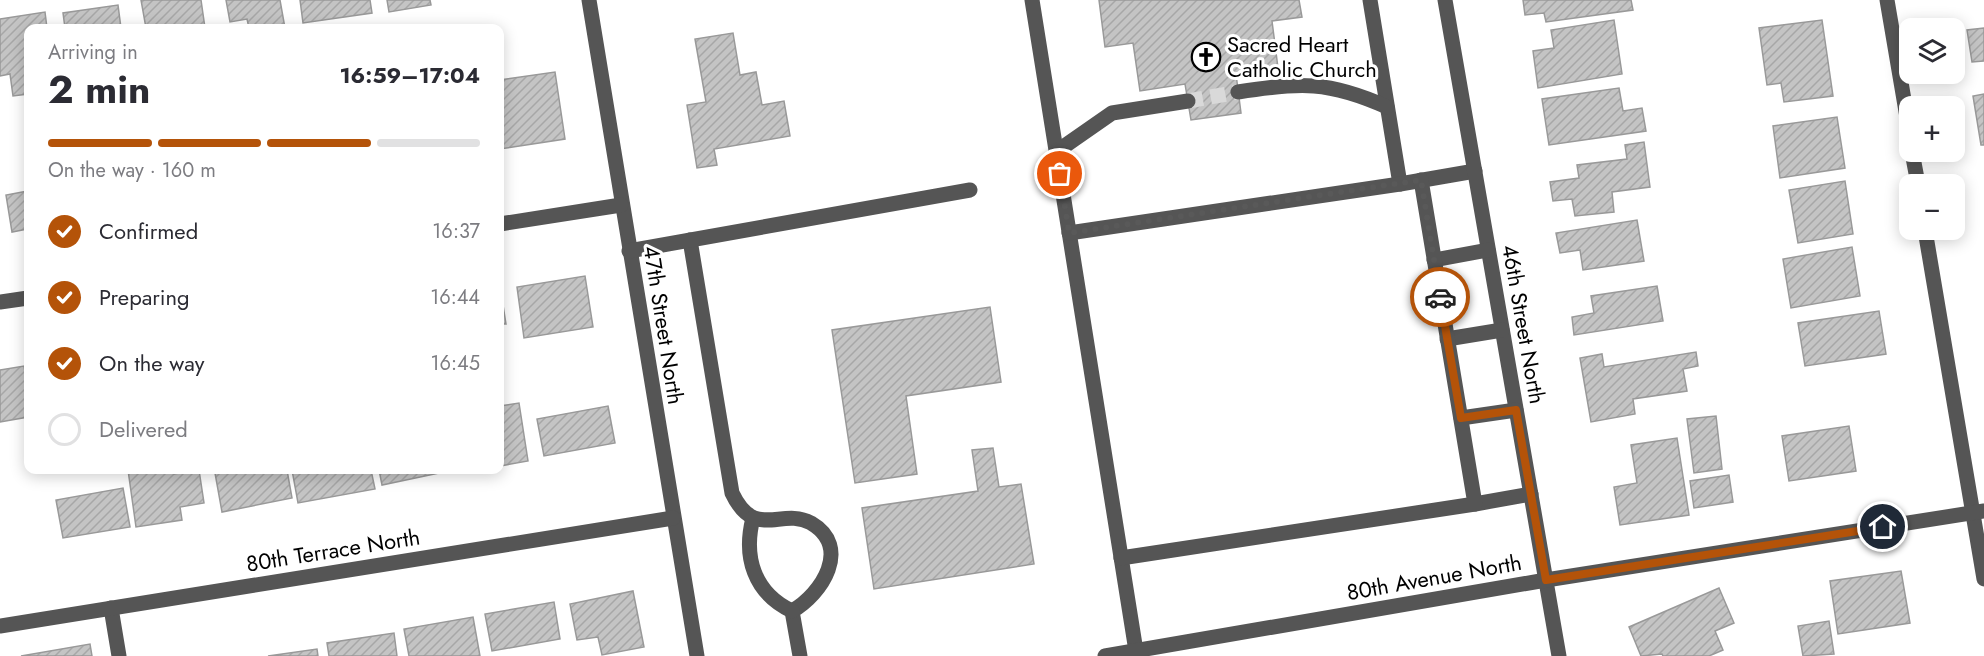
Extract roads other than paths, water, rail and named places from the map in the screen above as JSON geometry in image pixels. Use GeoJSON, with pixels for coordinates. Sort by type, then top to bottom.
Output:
{"type":"FeatureCollection","features":[{"type":"Feature","properties":{"kind":"street","name":"47th Street North"},"geometry":{"type":"LineString","coordinates":[[589,0],[697,656]]}},
{"type":"Feature","properties":{"kind":"street"},"geometry":{"type":"LineString","coordinates":[[1032,0],[1121,558],[1132,653]]}},
{"type":"Feature","properties":{"kind":"street"},"geometry":{"type":"LineString","coordinates":[[1370,0],[1400,184]]}},
{"type":"Feature","properties":{"kind":"street","name":"46th Street North"},"geometry":{"type":"LineString","coordinates":[[1445,0],[1559,656]]}},
{"type":"Feature","properties":{"kind":"street"},"geometry":{"type":"LineString","coordinates":[[1887,0],[1903,96]]}},
{"type":"Feature","properties":{"kind":"street"},"geometry":{"type":"LineString","coordinates":[[1238,92],[1313,84],[1356,93],[1387,107]]}},
{"type":"Feature","properties":{"kind":"street"},"geometry":{"type":"LineString","coordinates":[[1056,152],[1112,113],[1188,101]]}},
{"type":"Feature","properties":{"kind":"street"},"geometry":{"type":"LineString","coordinates":[[1069,233],[1475,171]]}},
{"type":"Feature","properties":{"kind":"street"},"geometry":{"type":"LineString","coordinates":[[1421,180],[1475,504]]}},
{"type":"Feature","properties":{"kind":"street"},"geometry":{"type":"LineString","coordinates":[[629,251],[970,190]]}},
{"type":"Feature","properties":{"kind":"street"},"geometry":{"type":"LineString","coordinates":[[504,223],[621,205]]}},
{"type":"Feature","properties":{"kind":"street"},"geometry":{"type":"LineString","coordinates":[[690,240],[732,494],[739,508],[753,518],[766,521],[808,522],[819,529],[830,549],[829,573],[819,589],[792,611]]}},
{"type":"Feature","properties":{"kind":"street"},"geometry":{"type":"LineString","coordinates":[[1927,240],[1978,512],[1984,579]]}},
{"type":"Feature","properties":{"kind":"street"},"geometry":{"type":"LineString","coordinates":[[1434,260],[1488,250]]}},
{"type":"Feature","properties":{"kind":"street"},"geometry":{"type":"LineString","coordinates":[[0,302],[24,298]]}},
{"type":"Feature","properties":{"kind":"street"},"geometry":{"type":"LineString","coordinates":[[1447,339],[1502,330]]}},
{"type":"Feature","properties":{"kind":"street"},"geometry":{"type":"LineString","coordinates":[[1461,418],[1516,410]]}},
{"type":"Feature","properties":{"kind":"street"},"geometry":{"type":"LineString","coordinates":[[1121,558],[1531,494]]}},
{"type":"Feature","properties":{"kind":"street","name":"80th Avenue North"},"geometry":{"type":"LineString","coordinates":[[1105,656],[1546,580],[1978,512]]}},
{"type":"Feature","properties":{"kind":"street","name":"80th Terrace North"},"geometry":{"type":"LineString","coordinates":[[0,626],[673,518]]}},
{"type":"Feature","properties":{"kind":"street"},"geometry":{"type":"LineString","coordinates":[[753,518],[748,535],[750,553],[765,594],[792,611]]}},
{"type":"Feature","properties":{"kind":"street"},"geometry":{"type":"LineString","coordinates":[[111,608],[119,656]]}},
{"type":"Feature","properties":{"kind":"street"},"geometry":{"type":"LineString","coordinates":[[792,611],[800,656]]}},
{"type":"Feature","properties":{"kind":"tunnel"},"geometry":{"type":"LineString","coordinates":[[1188,101],[1238,92]]}},
{"type":"Feature","properties":{"kind":"place","name":"Sacred Heart Catholic Church"},"geometry":{"type":"Point","coordinates":[1206,57]}}]}
